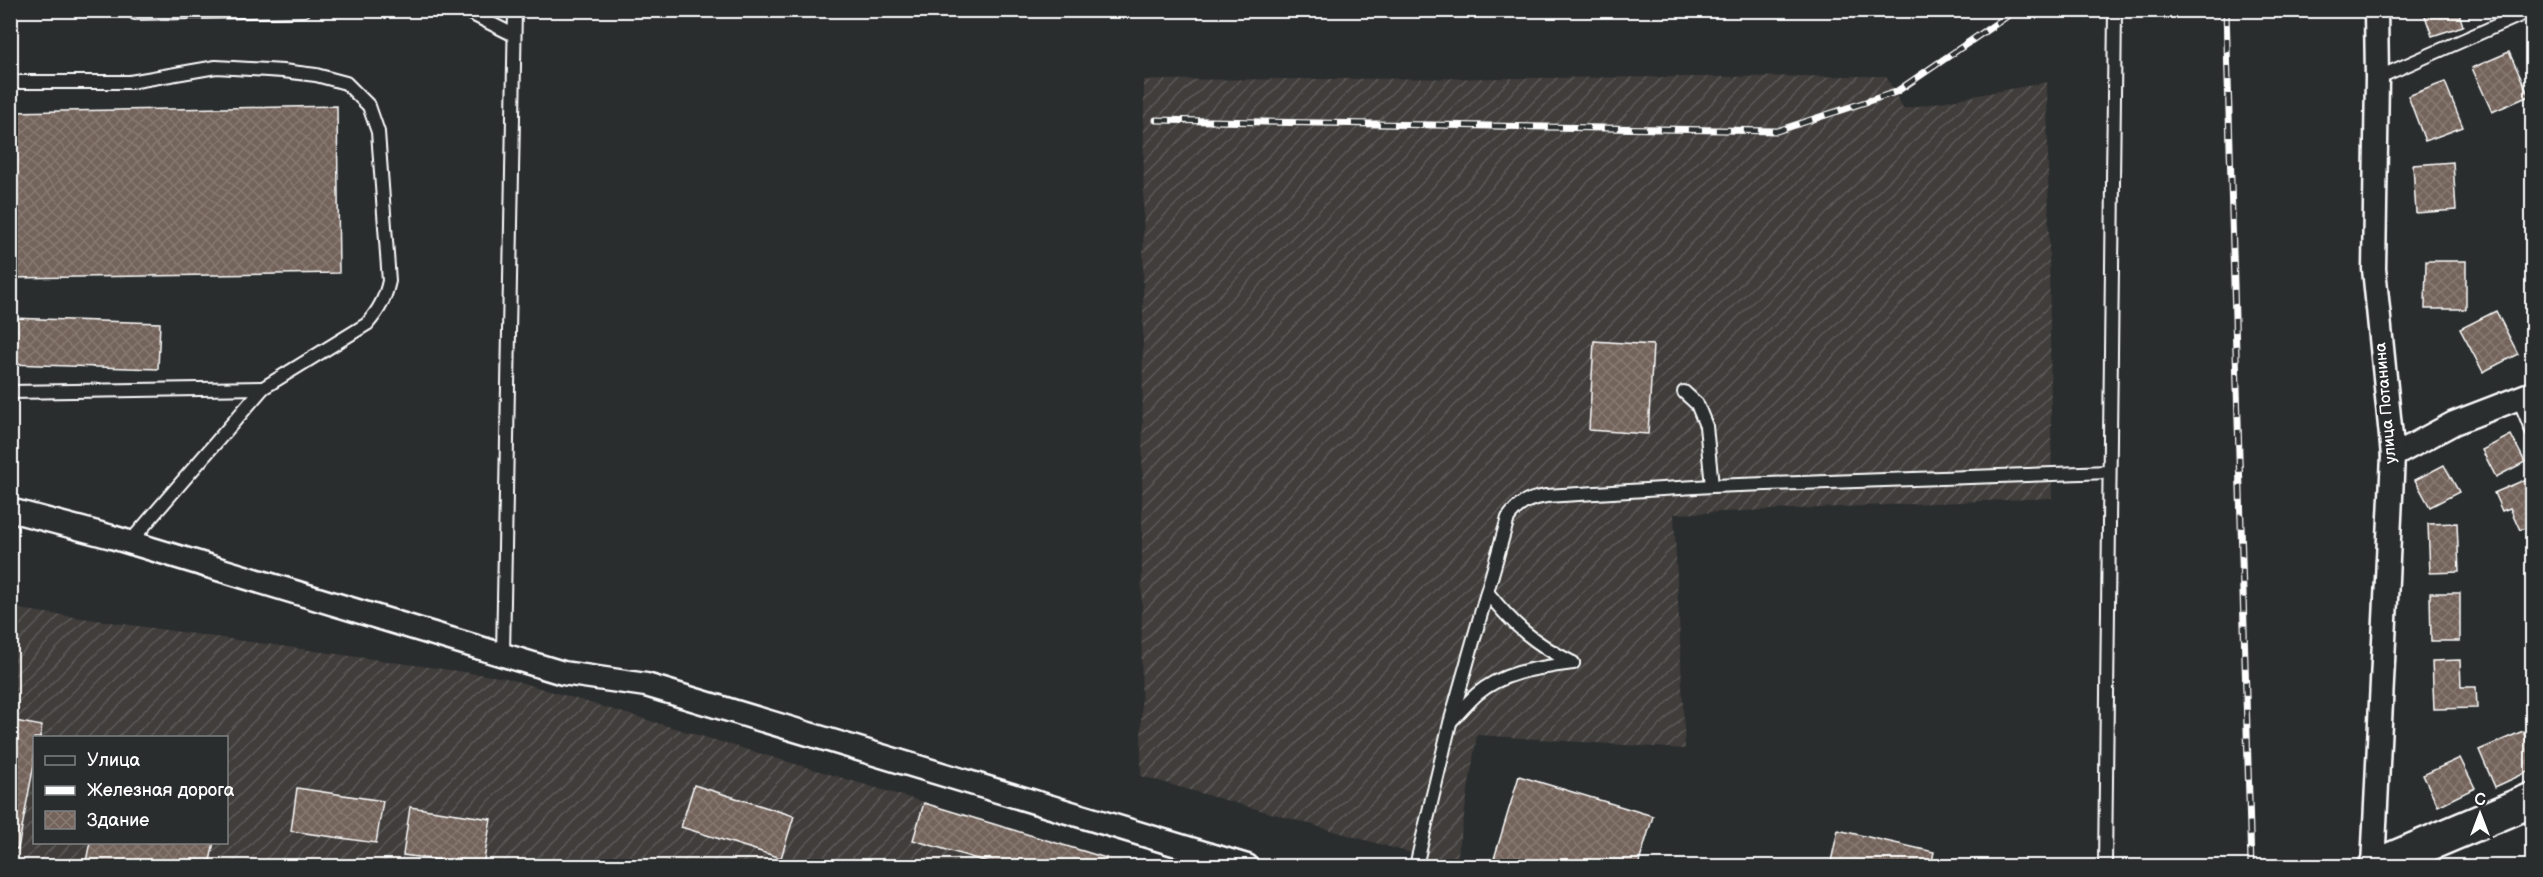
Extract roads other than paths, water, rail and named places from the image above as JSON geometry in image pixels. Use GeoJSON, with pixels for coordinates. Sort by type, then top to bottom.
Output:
{"type":"FeatureCollection","features":[{"type":"Feature","properties":{"kind":"main road"},"geometry":{"type":"LineString","coordinates":[[2375,867],[2532,800]]}},
{"type":"Feature","properties":{"kind":"street","name":"улица Потанина"},"geometry":{"type":"LineString","coordinates":[[2375,867],[2393,456],[2374,269],[2376,10]]}},
{"type":"Feature","properties":{"kind":"street"},"geometry":{"type":"LineString","coordinates":[[2393,456],[2454,423],[2526,396]]}},
{"type":"Feature","properties":{"kind":"street"},"geometry":{"type":"LineString","coordinates":[[10,510],[130,542],[563,673],[646,686],[1246,866]]}},
{"type":"Feature","properties":{"kind":"lane"},"geometry":{"type":"LineString","coordinates":[[135,12],[304,10]]}},
{"type":"Feature","properties":{"kind":"lane"},"geometry":{"type":"LineString","coordinates":[[444,10],[466,11],[514,35]]}},
{"type":"Feature","properties":{"kind":"lane"},"geometry":{"type":"LineString","coordinates":[[503,655],[515,10]]}},
{"type":"Feature","properties":{"kind":"lane"},"geometry":{"type":"LineString","coordinates":[[2105,867],[2115,10]]}},
{"type":"Feature","properties":{"kind":"lane"},"geometry":{"type":"LineString","coordinates":[[2377,78],[2532,10]]}},
{"type":"Feature","properties":{"kind":"lane"},"geometry":{"type":"LineString","coordinates":[[10,82],[130,82],[216,67],[316,75],[346,83],[369,106],[378,132],[389,281],[386,297],[377,312],[367,324],[263,388],[130,542]]}},
{"type":"Feature","properties":{"kind":"lane"},"geometry":{"type":"LineString","coordinates":[[10,392],[263,388]]}},
{"type":"Feature","properties":{"kind":"lane"},"geometry":{"type":"LineString","coordinates":[[1684,392],[1697,404],[1706,426],[1712,486]]}},
{"type":"Feature","properties":{"kind":"lane"},"geometry":{"type":"LineString","coordinates":[[2526,396],[2532,431]]}},
{"type":"Feature","properties":{"kind":"lane"},"geometry":{"type":"LineString","coordinates":[[1416,867],[1450,723],[1508,518],[1515,508],[1527,500],[1546,496],[1712,486],[2109,472]]}},
{"type":"Feature","properties":{"kind":"lane"},"geometry":{"type":"LineString","coordinates":[[1450,723],[1477,694],[1499,679],[1528,669],[1573,663],[1546,650],[1528,637],[1507,618],[1487,592]]}},
{"type":"Feature","properties":{"kind":"railway"},"geometry":{"type":"LineString","coordinates":[[1156,120],[1777,131],[1896,92],[2016,10]]}},
{"type":"Feature","properties":{"kind":"railway"},"geometry":{"type":"LineString","coordinates":[[2226,10],[2251,866]]}}]}
